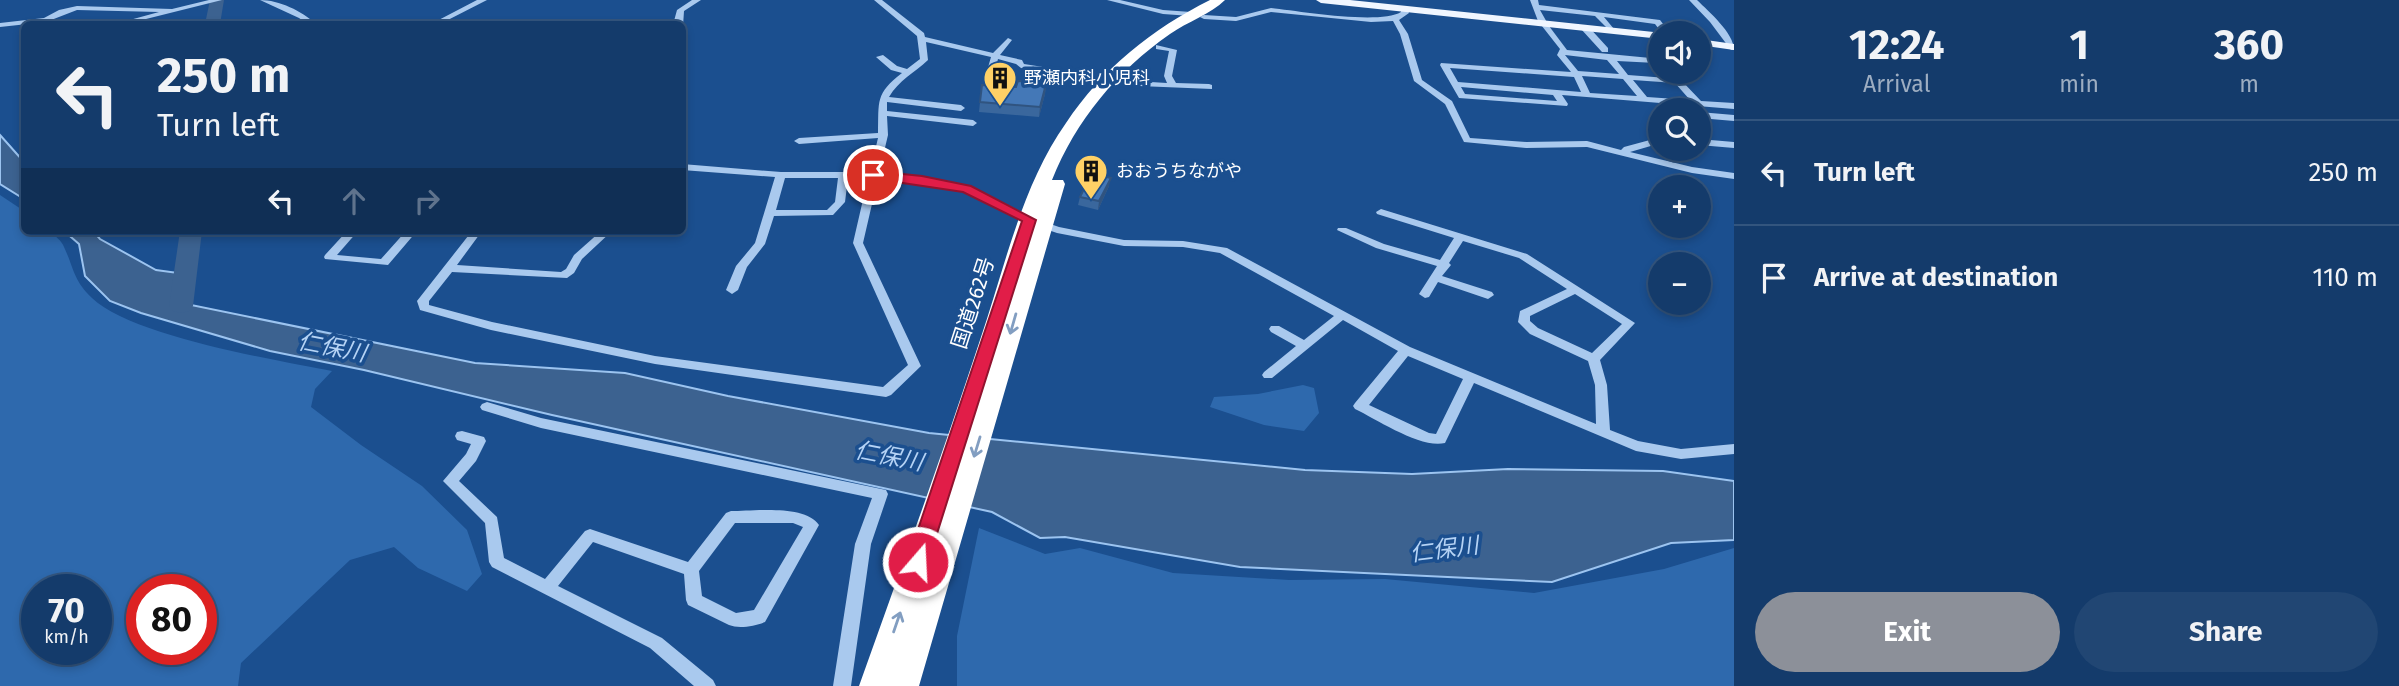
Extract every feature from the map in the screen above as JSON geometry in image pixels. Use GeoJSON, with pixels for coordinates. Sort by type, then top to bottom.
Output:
{"type":"FeatureCollection","features":[{"type":"Feature","properties":{"kind":"highway","name":"国道262号"},"geometry":{"type":"LineString","coordinates":[[904,686],[946,514],[1060,145],[1089,101],[1219,0]]}},
{"type":"Feature","properties":{"kind":"highway","name":"国道262号"},"geometry":{"type":"LineString","coordinates":[[1113,82],[1147,45],[1197,16],[1237,0]]}},
{"type":"Feature","properties":{"kind":"highway","name":"国道262号"},"geometry":{"type":"LineString","coordinates":[[874,686],[946,514]]}},
{"type":"Feature","properties":{"kind":"main road"},"geometry":{"type":"LineString","coordinates":[[1321,0],[1648,34]]}},
{"type":"Feature","properties":{"kind":"main road"},"geometry":{"type":"LineString","coordinates":[[1711,44],[1733,47]]}},
{"type":"Feature","properties":{"kind":"street"},"geometry":{"type":"LineString","coordinates":[[130,21],[218,0]]}},
{"type":"Feature","properties":{"kind":"street"},"geometry":{"type":"LineString","coordinates":[[264,0],[308,21]]}},
{"type":"Feature","properties":{"kind":"street"},"geometry":{"type":"LineString","coordinates":[[441,21],[484,0]]}},
{"type":"Feature","properties":{"kind":"street"},"geometry":{"type":"LineString","coordinates":[[678,21],[681,10],[697,0]]}},
{"type":"Feature","properties":{"kind":"street"},"geometry":{"type":"LineString","coordinates":[[474,235],[424,301],[424,307],[491,327],[655,360],[886,392],[915,366],[858,243],[883,135],[883,99],[891,86],[924,61],[923,39],[914,27],[878,0]]}},
{"type":"Feature","properties":{"kind":"street"},"geometry":{"type":"LineString","coordinates":[[1111,0],[1163,12],[1236,19],[1271,10],[1371,20],[1395,19],[1405,13],[1404,10]]}},
{"type":"Feature","properties":{"kind":"street"},"geometry":{"type":"LineString","coordinates":[[1693,0],[1713,20],[1733,47]]}},
{"type":"Feature","properties":{"kind":"street"},"geometry":{"type":"LineString","coordinates":[[1534,4],[1650,21]]}},
{"type":"Feature","properties":{"kind":"street"},"geometry":{"type":"LineString","coordinates":[[1534,4],[1543,23],[1564,49],[1561,55],[1576,74],[1587,95]]}},
{"type":"Feature","properties":{"kind":"street"},"geometry":{"type":"LineString","coordinates":[[37,21],[77,8],[169,10]]}},
{"type":"Feature","properties":{"kind":"street"},"geometry":{"type":"LineString","coordinates":[[1597,14],[1610,29]]}},
{"type":"Feature","properties":{"kind":"street"},"geometry":{"type":"LineString","coordinates":[[1395,19],[1404,34],[1418,81],[1449,103],[1467,140],[1525,145],[1575,143],[1625,152],[1705,173],[1734,176]]}},
{"type":"Feature","properties":{"kind":"street"},"geometry":{"type":"LineString","coordinates":[[0,25],[21,23]]}},
{"type":"Feature","properties":{"kind":"street"},"geometry":{"type":"LineString","coordinates":[[1584,27],[1645,100]]}},
{"type":"Feature","properties":{"kind":"street"},"geometry":{"type":"LineString","coordinates":[[923,39],[1019,62],[1021,66],[1113,82],[1209,87]]}},
{"type":"Feature","properties":{"kind":"street"},"geometry":{"type":"LineString","coordinates":[[989,78],[995,56],[1008,40]]}},
{"type":"Feature","properties":{"kind":"street"},"geometry":{"type":"LineString","coordinates":[[1158,47],[1173,50],[1168,76],[1172,86]]}},
{"type":"Feature","properties":{"kind":"street"},"geometry":{"type":"LineString","coordinates":[[1562,52],[1648,60]]}},
{"type":"Feature","properties":{"kind":"street"},"geometry":{"type":"LineString","coordinates":[[880,57],[894,68],[911,73]]}},
{"type":"Feature","properties":{"kind":"street"},"geometry":{"type":"LineString","coordinates":[[1555,92],[1564,104],[1462,96],[1444,65],[1648,79]]}},
{"type":"Feature","properties":{"kind":"street"},"geometry":{"type":"LineString","coordinates":[[1455,84],[1648,100]]}},
{"type":"Feature","properties":{"kind":"street"},"geometry":{"type":"LineString","coordinates":[[1679,84],[1693,98]]}},
{"type":"Feature","properties":{"kind":"street"},"geometry":{"type":"LineString","coordinates":[[883,99],[961,108]]}},
{"type":"Feature","properties":{"kind":"street"},"geometry":{"type":"LineString","coordinates":[[1711,104],[1734,106]]}},
{"type":"Feature","properties":{"kind":"street"},"geometry":{"type":"LineString","coordinates":[[884,113],[973,123]]}},
{"type":"Feature","properties":{"kind":"street"},"geometry":{"type":"LineString","coordinates":[[1711,116],[1734,118]]}},
{"type":"Feature","properties":{"kind":"street"},"geometry":{"type":"LineString","coordinates":[[799,141],[883,135]]}},
{"type":"Feature","properties":{"kind":"street"},"geometry":{"type":"LineString","coordinates":[[1625,152],[1627,149],[1648,143]]}},
{"type":"Feature","properties":{"kind":"street"},"geometry":{"type":"LineString","coordinates":[[1711,143],[1734,145]]}},
{"type":"Feature","properties":{"kind":"street"},"geometry":{"type":"LineString","coordinates":[[686,167],[781,175],[873,175],[922,180],[967,188],[1036,223],[1124,243],[1183,244],[1223,250],[1406,351],[1636,446],[1681,454],[1734,449]]}},
{"type":"Feature","properties":{"kind":"street"},"geometry":{"type":"LineString","coordinates":[[732,290],[742,266],[760,244],[781,175]]}},
{"type":"Feature","properties":{"kind":"street"},"geometry":{"type":"LineString","coordinates":[[769,213],[829,213],[837,208],[843,197],[843,176]]}},
{"type":"Feature","properties":{"kind":"street"},"geometry":{"type":"LineString","coordinates":[[1381,212],[1523,256],[1629,323],[1594,359]]}},
{"type":"Feature","properties":{"kind":"street"},"geometry":{"type":"LineString","coordinates":[[1342,230],[1380,246],[1445,265]]}},
{"type":"Feature","properties":{"kind":"street"},"geometry":{"type":"LineString","coordinates":[[349,235],[329,257],[384,264],[409,235]]}},
{"type":"Feature","properties":{"kind":"street"},"geometry":{"type":"LineString","coordinates":[[449,268],[563,276],[570,271],[578,257],[603,235]]}},
{"type":"Feature","properties":{"kind":"street"},"geometry":{"type":"LineString","coordinates":[[1425,294],[1460,237]]}},
{"type":"Feature","properties":{"kind":"street"},"geometry":{"type":"LineString","coordinates":[[1436,278],[1488,295]]}},
{"type":"Feature","properties":{"kind":"street"},"geometry":{"type":"LineString","coordinates":[[1575,289],[1524,314],[1524,322],[1534,331],[1594,359]]}},
{"type":"Feature","properties":{"kind":"street"},"geometry":{"type":"LineString","coordinates":[[1268,375],[1342,316]]}},
{"type":"Feature","properties":{"kind":"street"},"geometry":{"type":"LineString","coordinates":[[1275,329],[1304,345]]}},
{"type":"Feature","properties":{"kind":"street"},"geometry":{"type":"LineString","coordinates":[[1406,351],[1360,406],[1427,438],[1440,439],[1470,378]]}},
{"type":"Feature","properties":{"kind":"street"},"geometry":{"type":"LineString","coordinates":[[1594,359],[1601,386],[1603,432]]}},
{"type":"Feature","properties":{"kind":"street"},"geometry":{"type":"LineString","coordinates":[[487,407],[541,423],[881,494],[863,544],[842,686]]}},
{"type":"Feature","properties":{"kind":"street"},"geometry":{"type":"LineString","coordinates":[[462,436],[479,441],[471,457],[450,481],[492,521],[497,562],[656,643],[707,686]]}},
{"type":"Feature","properties":{"kind":"street"},"geometry":{"type":"LineString","coordinates":[[731,517],[795,517],[812,525],[759,617],[735,620],[694,600],[691,570],[731,517]]}},
{"type":"Feature","properties":{"kind":"street"},"geometry":{"type":"LineString","coordinates":[[547,588],[590,535],[691,570]]}},
{"type":"Feature","properties":{"kind":"shaded area"},"geometry":{"type":"Polygon","coordinates":[[[0,195],[21,209],[21,235],[54,235],[63,245],[81,285],[92,298],[111,312],[138,324],[205,345],[332,371],[315,389],[311,407],[422,486],[467,530],[482,574],[467,591],[418,568],[394,547],[350,560],[241,663],[238,686],[0,686],[0,195]]]}},
{"type":"Feature","properties":{"kind":"shaded area"},"geometry":{"type":"Polygon","coordinates":[[[1303,385],[1314,388],[1319,413],[1304,431],[1264,425],[1210,407],[1214,397],[1258,394],[1303,385]]]}},
{"type":"Feature","properties":{"kind":"shaded area"},"geometry":{"type":"Polygon","coordinates":[[[979,528],[1045,554],[1080,548],[1173,573],[1289,580],[1385,579],[1534,593],[1664,569],[1734,548],[1734,686],[957,686],[957,636],[979,528]]]}},
{"type":"Feature","properties":{"kind":"water"},"geometry":{"type":"Polygon","coordinates":[[[0,135],[21,159],[21,197],[0,184],[0,135]]]}},
{"type":"Feature","properties":{"kind":"water","name":"仁保川"},"geometry":{"type":"Polygon","coordinates":[[[69,235],[96,235],[156,270],[193,275],[191,305],[475,363],[625,373],[728,396],[929,433],[1305,470],[1412,474],[1508,469],[1663,471],[1734,481],[1734,540],[1671,543],[1552,582],[1240,567],[1065,537],[1040,538],[992,512],[270,351],[141,313],[110,301],[85,276],[79,244],[69,235]]]}},
{"type":"Feature","properties":{"kind":"building"},"geometry":{"type":"Polygon","coordinates":[[[1018,81],[1046,84],[1040,107],[980,102],[982,85],[1016,87],[1018,81]]]}},
{"type":"Feature","properties":{"kind":"building"},"geometry":{"type":"Polygon","coordinates":[[[1097,175],[1111,178],[1099,201],[1080,197],[1085,187],[1090,188],[1097,175]]]}},
{"type":"Feature","properties":{"kind":"waterway"},"geometry":{"type":"LineString","coordinates":[[214,21],[217,0]]}},
{"type":"Feature","properties":{"kind":"waterway"},"geometry":{"type":"LineString","coordinates":[[181,306],[190,235]]}},
{"type":"Feature","properties":{"kind":"place","name":"野瀬内科小児科"},"geometry":{"type":"Point","coordinates":[1000,108]}},
{"type":"Feature","properties":{"kind":"place","name":"おおうちながや"},"geometry":{"type":"Point","coordinates":[1091,201]}},
{"type":"Feature","properties":{"kind":"route"},"geometry":{"type":"LineString","coordinates":[[873,175],[967,188],[1029,220],[918,562]]}}]}
